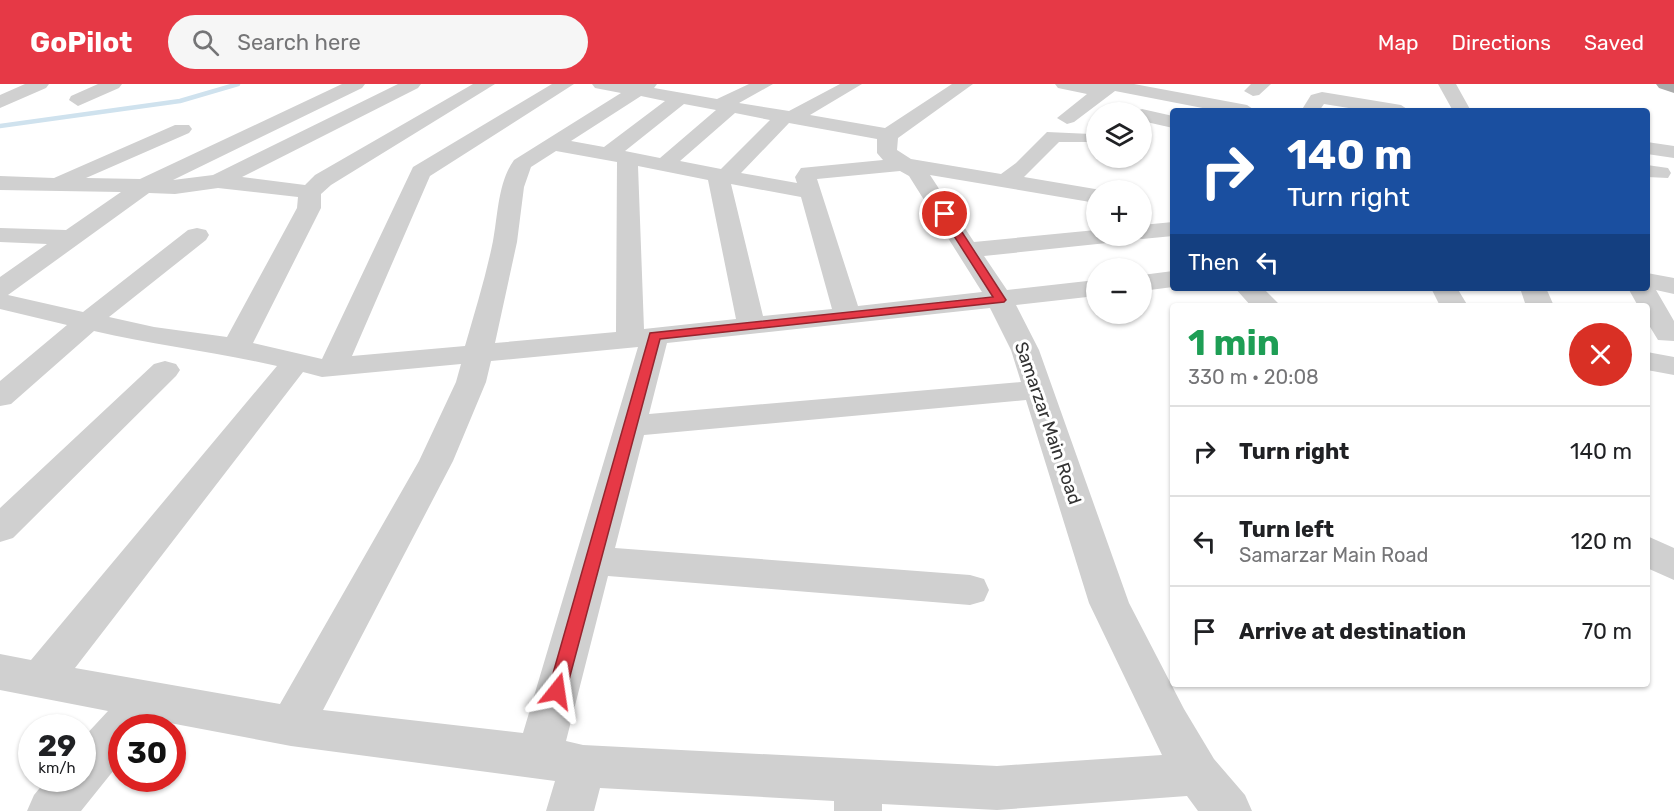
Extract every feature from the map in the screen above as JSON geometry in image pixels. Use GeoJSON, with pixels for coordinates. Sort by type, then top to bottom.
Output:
{"type":"FeatureCollection","features":[{"type":"Feature","properties":{"kind":"main road"},"geometry":{"type":"LineString","coordinates":[[1665,84],[1674,88]]}},
{"type":"Feature","properties":{"kind":"street"},"geometry":{"type":"LineString","coordinates":[[0,102],[40,84]]}},
{"type":"Feature","properties":{"kind":"street"},"geometry":{"type":"LineString","coordinates":[[78,100],[113,84]]}},
{"type":"Feature","properties":{"kind":"street"},"geometry":{"type":"LineString","coordinates":[[0,290],[144,186],[356,84]]}},
{"type":"Feature","properties":{"kind":"street"},"geometry":{"type":"LineString","coordinates":[[218,181],[412,84]]}},
{"type":"Feature","properties":{"kind":"street"},"geometry":{"type":"LineString","coordinates":[[0,183],[175,187],[218,181],[310,192],[332,175],[486,84]]}},
{"type":"Feature","properties":{"kind":"street"},"geometry":{"type":"LineString","coordinates":[[333,367],[422,172],[565,84]]}},
{"type":"Feature","properties":{"kind":"street"},"geometry":{"type":"LineString","coordinates":[[601,84],[642,87],[681,98],[889,135],[964,84]]}},
{"type":"Feature","properties":{"kind":"street"},"geometry":{"type":"LineString","coordinates":[[665,164],[725,106],[764,84]]}},
{"type":"Feature","properties":{"kind":"street"},"geometry":{"type":"LineString","coordinates":[[722,175],[788,117],[853,84]]}},
{"type":"Feature","properties":{"kind":"street"},"geometry":{"type":"LineString","coordinates":[[1064,84],[1111,99],[1212,108]]}},
{"type":"Feature","properties":{"kind":"street"},"geometry":{"type":"LineString","coordinates":[[1447,84],[1460,108]]}},
{"type":"Feature","properties":{"kind":"street"},"geometry":{"type":"LineString","coordinates":[[291,726],[436,461],[471,382],[505,242],[513,188],[521,164],[642,87]]}},
{"type":"Feature","properties":{"kind":"street"},"geometry":{"type":"LineString","coordinates":[[617,155],[681,98]]}},
{"type":"Feature","properties":{"kind":"street"},"geometry":{"type":"LineString","coordinates":[[1312,108],[1318,99],[1322,98],[1383,108]]}},
{"type":"Feature","properties":{"kind":"street"},"geometry":{"type":"LineString","coordinates":[[1067,118],[1111,99]]}},
{"type":"Feature","properties":{"kind":"street"},"geometry":{"type":"LineString","coordinates":[[1152,117],[1170,121]]}},
{"type":"Feature","properties":{"kind":"street"},"geometry":{"type":"LineString","coordinates":[[842,127],[818,166],[848,316]]}},
{"type":"Feature","properties":{"kind":"street"},"geometry":{"type":"LineString","coordinates":[[54,184],[182,129]]}},
{"type":"Feature","properties":{"kind":"street","name":"Samarzar Main Road"},"geometry":{"type":"LineString","coordinates":[[889,135],[886,142],[887,153],[917,172],[935,196],[966,250],[1000,300],[1025,350],[1109,603],[1168,723],[1198,774],[1228,811]]}},
{"type":"Feature","properties":{"kind":"street"},"geometry":{"type":"LineString","coordinates":[[1004,181],[1024,168],[1054,136],[1084,138]]}},
{"type":"Feature","properties":{"kind":"street"},"geometry":{"type":"LineString","coordinates":[[552,144],[722,175],[818,166],[903,164],[1086,194]]}},
{"type":"Feature","properties":{"kind":"street"},"geometry":{"type":"LineString","coordinates":[[1650,148],[1674,152]]}},
{"type":"Feature","properties":{"kind":"street"},"geometry":{"type":"LineString","coordinates":[[539,756],[630,426],[642,337],[617,155]]}},
{"type":"Feature","properties":{"kind":"street"},"geometry":{"type":"LineString","coordinates":[[722,175],[751,325]]}},
{"type":"Feature","properties":{"kind":"street"},"geometry":{"type":"LineString","coordinates":[[235,350],[309,208],[310,192]]}},
{"type":"Feature","properties":{"kind":"street"},"geometry":{"type":"LineString","coordinates":[[1152,231],[1170,229]]}},
{"type":"Feature","properties":{"kind":"street"},"geometry":{"type":"LineString","coordinates":[[0,235],[73,238]]}},
{"type":"Feature","properties":{"kind":"street"},"geometry":{"type":"LineString","coordinates":[[0,397],[88,321],[197,235]]}},
{"type":"Feature","properties":{"kind":"street"},"geometry":{"type":"LineString","coordinates":[[966,250],[1086,238]]}},
{"type":"Feature","properties":{"kind":"street"},"geometry":{"type":"LineString","coordinates":[[1152,282],[1170,279]]}},
{"type":"Feature","properties":{"kind":"street"},"geometry":{"type":"LineString","coordinates":[[1650,282],[1674,286]]}},
{"type":"Feature","properties":{"kind":"street"},"geometry":{"type":"LineString","coordinates":[[0,301],[154,336],[210,342],[235,350],[322,368],[848,316],[1086,289]]}},
{"type":"Feature","properties":{"kind":"street"},"geometry":{"type":"LineString","coordinates":[[1251,291],[1263,303]]}},
{"type":"Feature","properties":{"kind":"street"},"geometry":{"type":"LineString","coordinates":[[1650,303],[1668,334]]}},
{"type":"Feature","properties":{"kind":"street"},"geometry":{"type":"LineString","coordinates":[[1650,362],[1674,366]]}},
{"type":"Feature","properties":{"kind":"street"},"geometry":{"type":"LineString","coordinates":[[20,675],[294,363]]}},
{"type":"Feature","properties":{"kind":"street"},"geometry":{"type":"LineString","coordinates":[[0,529],[165,370]]}},
{"type":"Feature","properties":{"kind":"street"},"geometry":{"type":"LineString","coordinates":[[630,426],[1037,390]]}},
{"type":"Feature","properties":{"kind":"street"},"geometry":{"type":"LineString","coordinates":[[1650,552],[1674,566]]}},
{"type":"Feature","properties":{"kind":"street"},"geometry":{"type":"LineString","coordinates":[[593,561],[970,590]]}},
{"type":"Feature","properties":{"kind":"street"},"geometry":{"type":"LineString","coordinates":[[20,675],[291,726],[539,756],[583,766],[858,795],[1198,774]]}},
{"type":"Feature","properties":{"kind":"street"},"geometry":{"type":"LineString","coordinates":[[96,757],[145,699]]}},
{"type":"Feature","properties":{"kind":"street"},"geometry":{"type":"LineString","coordinates":[[570,811],[583,766]]}},
{"type":"Feature","properties":{"kind":"street"},"geometry":{"type":"LineString","coordinates":[[51,811],[67,792]]}},
{"type":"Feature","properties":{"kind":"waterway"},"geometry":{"type":"LineString","coordinates":[[0,126],[180,101],[238,84]]}},
{"type":"Feature","properties":{"kind":"route"},"geometry":{"type":"LineString","coordinates":[[557,691],[654,336],[1000,300],[945,214]]}}]}
